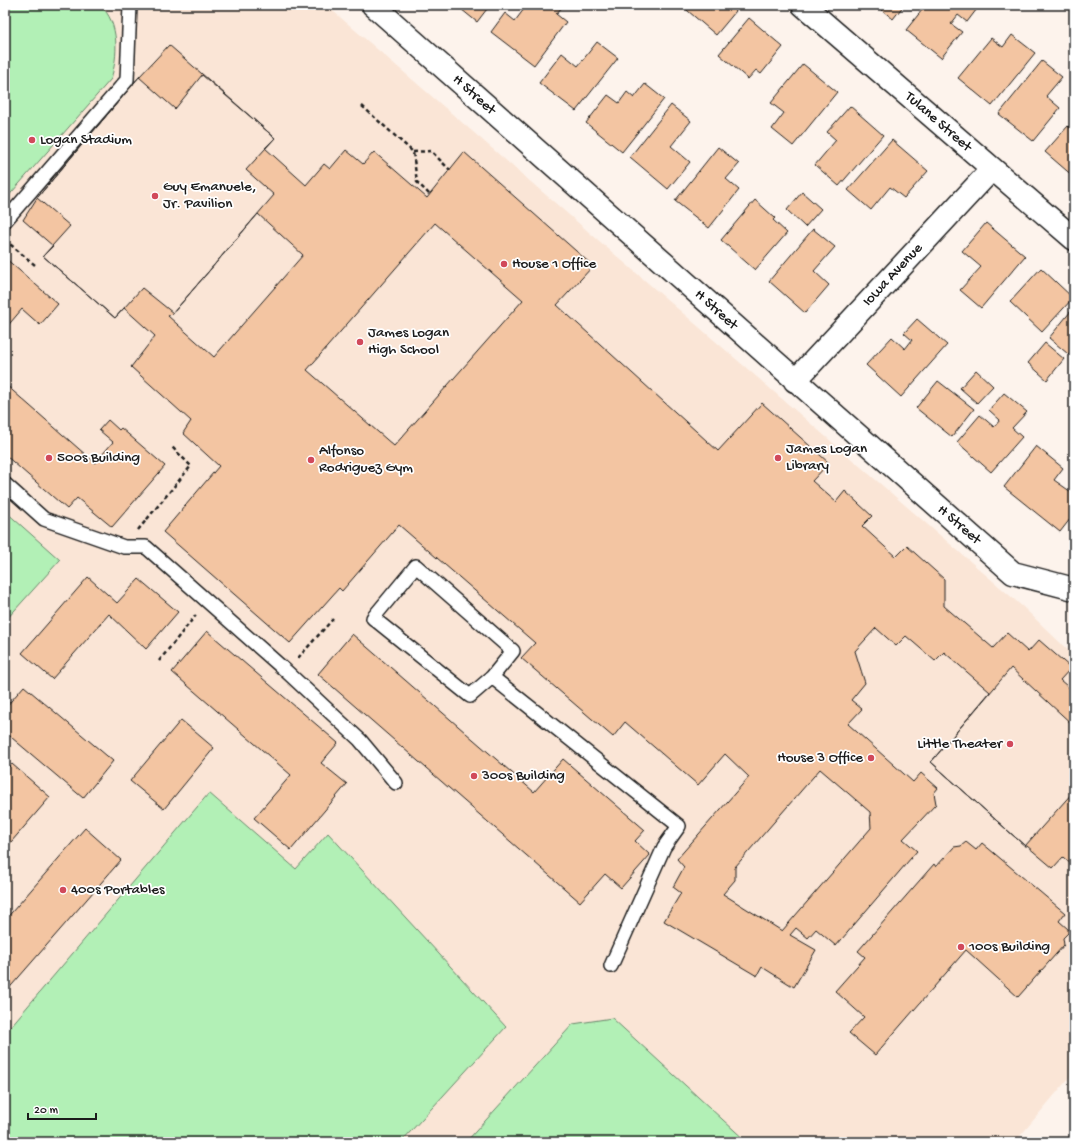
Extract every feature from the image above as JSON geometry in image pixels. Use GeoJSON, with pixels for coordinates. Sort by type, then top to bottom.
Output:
{"type":"FeatureCollection","features":[{"type":"Feature","properties":{"kind":"street","name":"H Street"},"geometry":{"type":"LineString","coordinates":[[373,5],[1013,573],[1074,590]]}},
{"type":"Feature","properties":{"kind":"street","name":"Tulane Street"},"geometry":{"type":"LineString","coordinates":[[803,5],[1074,239]]}},
{"type":"Feature","properties":{"kind":"street","name":"Iowa Avenue"},"geometry":{"type":"LineString","coordinates":[[795,381],[992,168]]}},
{"type":"Feature","properties":{"kind":"lane"},"geometry":{"type":"LineString","coordinates":[[5,221],[127,80],[130,5]]}},
{"type":"Feature","properties":{"kind":"lane"},"geometry":{"type":"LineString","coordinates":[[5,484],[44,519],[124,547],[146,548],[286,671],[360,740],[396,783]]}},
{"type":"Feature","properties":{"kind":"lane"},"geometry":{"type":"LineString","coordinates":[[416,566],[513,651],[492,677],[470,696],[373,618],[416,566]]}},
{"type":"Feature","properties":{"kind":"lane"},"geometry":{"type":"LineString","coordinates":[[492,677],[679,826],[664,848],[611,966]]}},
{"type":"Feature","properties":{"kind":"path"},"geometry":{"type":"LineString","coordinates":[[362,106],[413,152],[416,168],[416,182],[430,195]]}},
{"type":"Feature","properties":{"kind":"path"},"geometry":{"type":"LineString","coordinates":[[413,152],[431,151],[450,170]]}},
{"type":"Feature","properties":{"kind":"path"},"geometry":{"type":"LineString","coordinates":[[5,239],[35,265]]}},
{"type":"Feature","properties":{"kind":"path"},"geometry":{"type":"LineString","coordinates":[[124,547],[191,466],[170,446]]}},
{"type":"Feature","properties":{"kind":"path"},"geometry":{"type":"LineString","coordinates":[[159,661],[207,602]]}},
{"type":"Feature","properties":{"kind":"path"},"geometry":{"type":"LineString","coordinates":[[286,671],[333,619]]}},
{"type":"Feature","properties":{"kind":"shaded area","name":"James Logan High School"},"geometry":{"type":"Polygon","coordinates":[[[5,5],[326,5],[1023,607],[1074,656],[1074,1072],[1015,1142],[5,1142],[5,5]]]}},
{"type":"Feature","properties":{"kind":"green space","name":"Logan Stadium"},"geometry":{"type":"Polygon","coordinates":[[[5,5],[100,5],[107,12],[111,21],[116,40],[116,50],[111,79],[5,200],[5,5]]]}},
{"type":"Feature","properties":{"kind":"green space"},"geometry":{"type":"Polygon","coordinates":[[[5,511],[60,560],[5,621],[5,511]]]}},
{"type":"Feature","properties":{"kind":"green space"},"geometry":{"type":"Polygon","coordinates":[[[209,793],[296,869],[328,833],[506,1027],[401,1142],[5,1142],[5,1033],[209,793]]]}},
{"type":"Feature","properties":{"kind":"green space"},"geometry":{"type":"Polygon","coordinates":[[[612,1018],[747,1142],[466,1142],[573,1024],[612,1018]]]}},
{"type":"Feature","properties":{"kind":"building"},"geometry":{"type":"Polygon","coordinates":[[[456,5],[490,5],[477,22],[456,5]]]}},
{"type":"Feature","properties":{"kind":"building"},"geometry":{"type":"Polygon","coordinates":[[[527,5],[564,5],[556,14],[566,22],[534,65],[491,32],[505,13],[515,21],[527,5]]]}},
{"type":"Feature","properties":{"kind":"building"},"geometry":{"type":"Polygon","coordinates":[[[681,5],[741,5],[716,35],[681,5]]]}},
{"type":"Feature","properties":{"kind":"building"},"geometry":{"type":"Polygon","coordinates":[[[876,5],[904,5],[893,19],[876,5]]]}},
{"type":"Feature","properties":{"kind":"building"},"geometry":{"type":"Polygon","coordinates":[[[926,5],[980,5],[967,22],[958,15],[951,24],[962,32],[941,58],[906,30],[926,5]]]}},
{"type":"Feature","properties":{"kind":"building"},"geometry":{"type":"Polygon","coordinates":[[[749,18],[783,47],[761,74],[756,70],[748,79],[719,54],[749,18]]]}},
{"type":"Feature","properties":{"kind":"building"},"geometry":{"type":"Polygon","coordinates":[[[1012,35],[1035,53],[992,106],[958,78],[991,38],[1003,47],[1012,35]]]}},
{"type":"Feature","properties":{"kind":"building"},"geometry":{"type":"Polygon","coordinates":[[[597,42],[618,58],[576,111],[539,83],[562,53],[578,66],[597,42]]]}},
{"type":"Feature","properties":{"kind":"building","name":"James Logan High School"},"geometry":{"type":"Polygon","coordinates":[[[169,45],[275,138],[265,148],[306,185],[324,164],[330,169],[346,150],[363,164],[374,152],[427,198],[464,152],[593,266],[557,305],[718,451],[762,403],[829,463],[812,481],[836,502],[845,491],[872,516],[862,526],[896,557],[907,546],[944,579],[944,606],[993,648],[1007,633],[1028,652],[1039,640],[1071,668],[1060,680],[1074,692],[1074,721],[1072,723],[1074,725],[1074,867],[1063,857],[1053,868],[1027,846],[1025,846],[931,762],[990,692],[944,652],[935,661],[906,636],[896,646],[876,628],[855,651],[865,683],[851,700],[862,709],[848,724],[913,782],[921,773],[938,788],[934,793],[936,804],[903,839],[917,851],[836,946],[816,929],[808,938],[796,928],[790,935],[816,950],[794,987],[762,967],[757,976],[664,921],[681,893],[673,887],[684,867],[677,859],[749,777],[725,754],[698,785],[625,722],[613,737],[521,658],[535,643],[399,525],[342,591],[339,588],[290,643],[163,532],[219,466],[183,433],[191,421],[131,367],[155,336],[124,308],[115,318],[43,256],[53,246],[23,220],[37,198],[139,77],[169,45]],[[258,214],[173,313],[168,316],[214,357],[303,255],[258,214]],[[435,223],[307,370],[394,446],[523,300],[435,223]],[[820,769],[735,867],[735,880],[723,894],[782,931],[871,828],[870,812],[820,769]]]}},
{"type":"Feature","properties":{"kind":"building"},"geometry":{"type":"Polygon","coordinates":[[[1042,61],[1062,77],[1046,96],[1060,108],[1033,141],[999,114],[1042,61]]]}},
{"type":"Feature","properties":{"kind":"building"},"geometry":{"type":"Polygon","coordinates":[[[803,64],[837,92],[793,146],[772,129],[784,113],[771,103],[803,64]]]}},
{"type":"Feature","properties":{"kind":"building","name":"Guy Emanuele, Jr. Pavilion"},"geometry":{"type":"Polygon","coordinates":[[[202,75],[275,138],[246,170],[274,195],[173,313],[142,288],[115,318],[43,256],[70,226],[37,198],[139,77],[175,109],[202,75]]]}},
{"type":"Feature","properties":{"kind":"building"},"geometry":{"type":"Polygon","coordinates":[[[645,84],[664,99],[622,152],[586,123],[608,95],[619,103],[627,92],[634,98],[645,84]]]}},
{"type":"Feature","properties":{"kind":"building"},"geometry":{"type":"Polygon","coordinates":[[[671,105],[691,121],[671,146],[690,162],[668,189],[630,157],[671,105]]]}},
{"type":"Feature","properties":{"kind":"building"},"geometry":{"type":"Polygon","coordinates":[[[850,106],[883,135],[839,186],[815,165],[836,140],[827,132],[850,106]]]}},
{"type":"Feature","properties":{"kind":"building"},"geometry":{"type":"Polygon","coordinates":[[[1068,126],[1074,131],[1074,177],[1045,152],[1068,126]]]}},
{"type":"Feature","properties":{"kind":"building"},"geometry":{"type":"Polygon","coordinates":[[[892,140],[928,171],[904,198],[890,187],[871,210],[848,190],[892,140]]]}},
{"type":"Feature","properties":{"kind":"building"},"geometry":{"type":"Polygon","coordinates":[[[718,147],[739,164],[726,179],[739,190],[709,228],[675,201],[718,147]]]}},
{"type":"Feature","properties":{"kind":"building"},"geometry":{"type":"Polygon","coordinates":[[[802,192],[821,209],[805,227],[787,210],[802,192]]]}},
{"type":"Feature","properties":{"kind":"building"},"geometry":{"type":"Polygon","coordinates":[[[755,200],[775,218],[773,220],[787,233],[755,270],[721,240],[755,200]]]}},
{"type":"Feature","properties":{"kind":"building"},"geometry":{"type":"Polygon","coordinates":[[[986,223],[1025,256],[981,308],[960,290],[981,267],[962,251],[986,223]]]}},
{"type":"Feature","properties":{"kind":"building"},"geometry":{"type":"Polygon","coordinates":[[[813,229],[835,247],[814,271],[829,285],[805,313],[769,281],[813,229]]]}},
{"type":"Feature","properties":{"kind":"building"},"geometry":{"type":"Polygon","coordinates":[[[5,258],[58,304],[40,325],[22,309],[5,329],[5,258]]]}},
{"type":"Feature","properties":{"kind":"building"},"geometry":{"type":"Polygon","coordinates":[[[1041,268],[1073,298],[1042,332],[1010,302],[1041,268]]]}},
{"type":"Feature","properties":{"kind":"building"},"geometry":{"type":"Polygon","coordinates":[[[1071,311],[1074,313],[1074,359],[1049,338],[1071,311]]]}},
{"type":"Feature","properties":{"kind":"building"},"geometry":{"type":"Polygon","coordinates":[[[917,319],[947,345],[901,397],[866,365],[892,337],[905,349],[912,340],[904,333],[917,319]]]}},
{"type":"Feature","properties":{"kind":"building"},"geometry":{"type":"Polygon","coordinates":[[[1045,343],[1064,359],[1047,380],[1028,363],[1045,343]]]}},
{"type":"Feature","properties":{"kind":"building"},"geometry":{"type":"Polygon","coordinates":[[[976,370],[993,386],[977,403],[960,388],[976,370]]]}},
{"type":"Feature","properties":{"kind":"building"},"geometry":{"type":"Polygon","coordinates":[[[938,381],[974,409],[952,437],[916,408],[938,381]]]}},
{"type":"Feature","properties":{"kind":"building","name":"500s Building"},"geometry":{"type":"Polygon","coordinates":[[[5,384],[95,463],[113,442],[99,430],[108,420],[119,430],[121,428],[165,466],[112,527],[77,498],[67,509],[5,455],[5,384]]]}},
{"type":"Feature","properties":{"kind":"building"},"geometry":{"type":"Polygon","coordinates":[[[1004,393],[1027,412],[1012,428],[1022,437],[991,472],[957,442],[980,415],[994,427],[1000,420],[989,410],[1004,393]]]}},
{"type":"Feature","properties":{"kind":"building"},"geometry":{"type":"Polygon","coordinates":[[[1036,446],[1063,468],[1054,480],[1074,494],[1074,514],[1060,532],[1004,487],[1036,446]]]}},
{"type":"Feature","properties":{"kind":"building"},"geometry":{"type":"Polygon","coordinates":[[[88,577],[117,603],[139,579],[178,612],[146,649],[109,614],[52,679],[22,653],[88,577]]]}},
{"type":"Feature","properties":{"kind":"building"},"geometry":{"type":"Polygon","coordinates":[[[207,631],[338,743],[321,763],[347,784],[291,850],[254,818],[291,775],[172,672],[207,631]]]}},
{"type":"Feature","properties":{"kind":"building","name":"300s Building"},"geometry":{"type":"Polygon","coordinates":[[[352,634],[534,792],[563,759],[645,830],[635,841],[650,855],[621,888],[605,874],[580,902],[318,674],[352,634]]]}},
{"type":"Feature","properties":{"kind":"building","name":"Little Theater"},"geometry":{"type":"Polygon","coordinates":[[[1011,668],[1074,726],[1074,791],[1025,846],[931,762],[1011,668]]]}},
{"type":"Feature","properties":{"kind":"building"},"geometry":{"type":"Polygon","coordinates":[[[24,686],[113,761],[83,798],[5,732],[5,708],[24,686]]]}},
{"type":"Feature","properties":{"kind":"building"},"geometry":{"type":"Polygon","coordinates":[[[181,720],[214,748],[164,809],[130,781],[181,720]]]}},
{"type":"Feature","properties":{"kind":"building"},"geometry":{"type":"Polygon","coordinates":[[[12,764],[50,797],[5,849],[5,771],[12,764]]]}},
{"type":"Feature","properties":{"kind":"building","name":"400s Portables"},"geometry":{"type":"Polygon","coordinates":[[[85,828],[121,860],[5,993],[5,920],[85,828]]]}},
{"type":"Feature","properties":{"kind":"building","name":"100s Building"},"geometry":{"type":"Polygon","coordinates":[[[966,842],[976,850],[982,843],[1065,913],[1059,921],[1068,929],[1068,933],[1063,938],[1064,945],[1018,997],[966,950],[875,1055],[849,1033],[864,1017],[835,991],[865,957],[858,951],[934,864],[936,867],[954,847],[961,846],[966,842]]]}},
{"type":"Feature","properties":{"kind":"place","name":"Logan Stadium"},"geometry":{"type":"Point","coordinates":[32,140]}},
{"type":"Feature","properties":{"kind":"place","name":"Guy Emanuele, Jr. Pavilion"},"geometry":{"type":"Point","coordinates":[155,196]}},
{"type":"Feature","properties":{"kind":"place","name":"House 1 Office"},"geometry":{"type":"Point","coordinates":[504,264]}},
{"type":"Feature","properties":{"kind":"place","name":"James Logan High School"},"geometry":{"type":"Point","coordinates":[360,342]}},
{"type":"Feature","properties":{"kind":"place","name":"500s Building"},"geometry":{"type":"Point","coordinates":[49,458]}},
{"type":"Feature","properties":{"kind":"place","name":"James Logan Library"},"geometry":{"type":"Point","coordinates":[778,458]}},
{"type":"Feature","properties":{"kind":"place","name":"Alfonso Rodriguez Gym"},"geometry":{"type":"Point","coordinates":[311,460]}},
{"type":"Feature","properties":{"kind":"place","name":"Little Theater"},"geometry":{"type":"Point","coordinates":[1010,744]}},
{"type":"Feature","properties":{"kind":"place","name":"House 3 Office"},"geometry":{"type":"Point","coordinates":[871,758]}},
{"type":"Feature","properties":{"kind":"place","name":"300s Building"},"geometry":{"type":"Point","coordinates":[474,776]}},
{"type":"Feature","properties":{"kind":"place","name":"400s Portables"},"geometry":{"type":"Point","coordinates":[63,890]}},
{"type":"Feature","properties":{"kind":"place","name":"100s Building"},"geometry":{"type":"Point","coordinates":[961,947]}}]}
